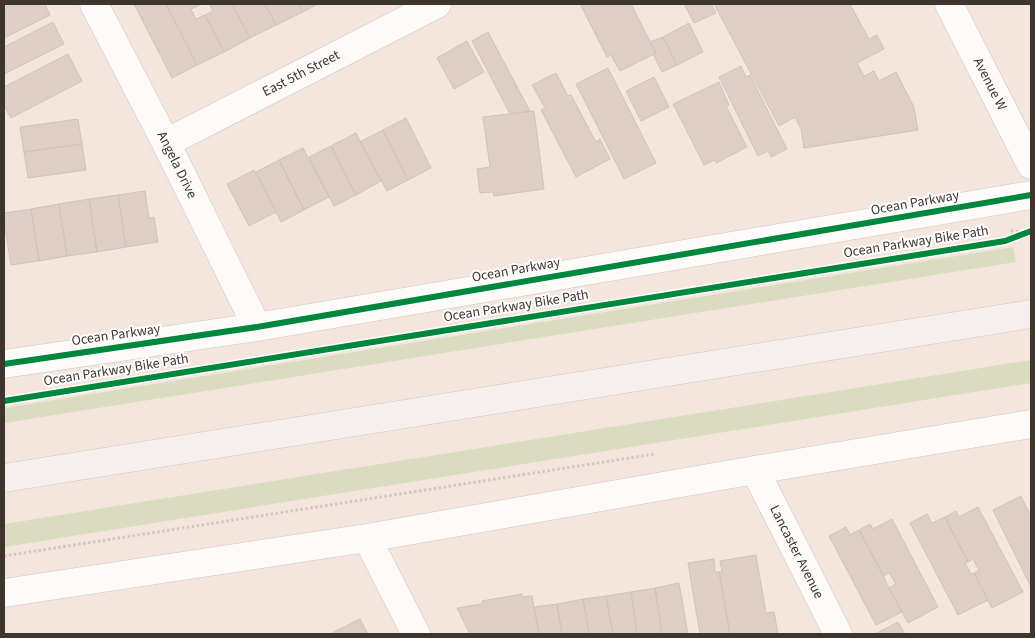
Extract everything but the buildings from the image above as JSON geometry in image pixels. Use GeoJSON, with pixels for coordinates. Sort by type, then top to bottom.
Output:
{"type":"FeatureCollection","features":[{"type":"Feature","properties":{"kind":"main road"},"geometry":{"type":"LineString","coordinates":[[4,478],[1031,314]]}},
{"type":"Feature","properties":{"kind":"street","name":"Angela Drive"},"geometry":{"type":"LineString","coordinates":[[94,4],[166,143],[257,327]]}},
{"type":"Feature","properties":{"kind":"street","name":"East 5th Street"},"geometry":{"type":"LineString","coordinates":[[166,143],[437,4]]}},
{"type":"Feature","properties":{"kind":"street","name":"Avenue W"},"geometry":{"type":"LineString","coordinates":[[949,4],[1031,165]]}},
{"type":"Feature","properties":{"kind":"street","name":"Ocean Parkway"},"geometry":{"type":"LineString","coordinates":[[4,364],[257,327],[1031,195]]}},
{"type":"Feature","properties":{"kind":"street"},"geometry":{"type":"LineString","coordinates":[[4,593],[367,538],[1031,424]]}},
{"type":"Feature","properties":{"kind":"street","name":"Lancaster Avenue"},"geometry":{"type":"LineString","coordinates":[[755,470],[838,634]]}},
{"type":"Feature","properties":{"kind":"street"},"geometry":{"type":"LineString","coordinates":[[367,538],[416,634]]}},
{"type":"Feature","properties":{"kind":"path"},"geometry":{"type":"LineString","coordinates":[[1012,238],[1031,231]]}},
{"type":"Feature","properties":{"kind":"path"},"geometry":{"type":"LineString","coordinates":[[4,556],[659,453]]}},
{"type":"Feature","properties":{"kind":"green space"},"geometry":{"type":"Polygon","coordinates":[[[1013,247],[1016,262],[4,423],[4,408],[1013,247]]]}},
{"type":"Feature","properties":{"kind":"green space"},"geometry":{"type":"Polygon","coordinates":[[[1031,360],[1031,383],[4,547],[4,524],[1031,360]]]}},
{"type":"Feature","properties":{"kind":"cycle path"},"geometry":{"type":"LineString","coordinates":[[4,364],[257,327],[1031,195]]}},
{"type":"Feature","properties":{"kind":"cycle path","name":"Ocean Parkway Bike Path"},"geometry":{"type":"LineString","coordinates":[[4,401],[1005,241],[1031,231]]}}]}
